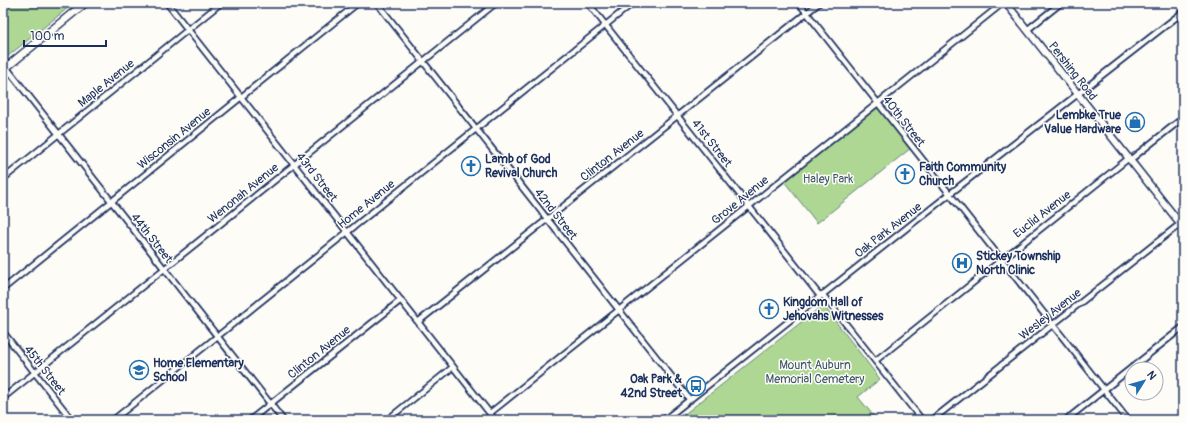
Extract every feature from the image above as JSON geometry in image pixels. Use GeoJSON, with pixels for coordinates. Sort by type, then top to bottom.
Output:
{"type":"FeatureCollection","features":[{"type":"Feature","properties":{"kind":"main road"},"geometry":{"type":"LineString","coordinates":[[4,68],[85,3]]}},
{"type":"Feature","properties":{"kind":"main road","name":"Pershing Road"},"geometry":{"type":"LineString","coordinates":[[1005,3],[1182,226]]}},
{"type":"Feature","properties":{"kind":"street","name":"43rd Street"},"geometry":{"type":"LineString","coordinates":[[167,3],[495,420]]}},
{"type":"Feature","properties":{"kind":"street","name":"Maple Avenue"},"geometry":{"type":"LineString","coordinates":[[3,179],[221,3]]}},
{"type":"Feature","properties":{"kind":"street","name":"Wisconsin Avenue"},"geometry":{"type":"LineString","coordinates":[[3,289],[358,3]]}},
{"type":"Feature","properties":{"kind":"street","name":"42nd Street"},"geometry":{"type":"LineString","coordinates":[[377,3],[690,400]]}},
{"type":"Feature","properties":{"kind":"street","name":"Wenonah Avenue"},"geometry":{"type":"LineString","coordinates":[[3,398],[496,3]]}},
{"type":"Feature","properties":{"kind":"street","name":"41st Street"},"geometry":{"type":"LineString","coordinates":[[588,3],[749,206],[922,420]]}},
{"type":"Feature","properties":{"kind":"street","name":"Home Avenue"},"geometry":{"type":"LineString","coordinates":[[112,420],[632,3]]}},
{"type":"Feature","properties":{"kind":"street","name":"40th Street"},"geometry":{"type":"LineString","coordinates":[[799,3],[1128,420]]}},
{"type":"Feature","properties":{"kind":"street","name":"Clinton Avenue"},"geometry":{"type":"LineString","coordinates":[[418,322],[819,3]]}},
{"type":"Feature","properties":{"kind":"street","name":"Grove Avenue"},"geometry":{"type":"LineString","coordinates":[[490,413],[1005,3]]}},
{"type":"Feature","properties":{"kind":"street"},"geometry":{"type":"LineString","coordinates":[[1027,30],[1061,3]]}},
{"type":"Feature","properties":{"kind":"street","name":"Oak Park Avenue"},"geometry":{"type":"LineString","coordinates":[[664,420],[821,295],[1183,12]]}},
{"type":"Feature","properties":{"kind":"street","name":"44th Street"},"geometry":{"type":"LineString","coordinates":[[4,68],[58,134],[283,420]]}},
{"type":"Feature","properties":{"kind":"street","name":"Euclid Avenue"},"geometry":{"type":"LineString","coordinates":[[875,361],[1001,259],[1183,118]]}},
{"type":"Feature","properties":{"kind":"street","name":"Wesley Avenue"},"geometry":{"type":"LineString","coordinates":[[932,420],[1052,325],[1182,226]]}},
{"type":"Feature","properties":{"kind":"street","name":"Clinton Avenue"},"geometry":{"type":"LineString","coordinates":[[250,420],[400,300]]}},
{"type":"Feature","properties":{"kind":"street"},"geometry":{"type":"LineString","coordinates":[[1066,420],[1183,327]]}},
{"type":"Feature","properties":{"kind":"street","name":"45th Street"},"geometry":{"type":"LineString","coordinates":[[3,332],[72,420]]}},
{"type":"Feature","properties":{"kind":"street"},"geometry":{"type":"LineString","coordinates":[[387,420],[453,367]]}},
{"type":"Feature","properties":{"kind":"green space"},"geometry":{"type":"Polygon","coordinates":[[[3,3],[74,3],[3,60],[3,3]]]}},
{"type":"Feature","properties":{"kind":"green space","name":"Haley Park"},"geometry":{"type":"Polygon","coordinates":[[[878,106],[911,148],[817,223],[783,180],[878,106]]]}},
{"type":"Feature","properties":{"kind":"green space","name":"Mount Auburn Memorial Cemetery"},"geometry":{"type":"Polygon","coordinates":[[[823,305],[880,379],[858,397],[877,420],[677,420],[823,305]]]}},
{"type":"Feature","properties":{"kind":"place","name":"Lembke True Value Hardware"},"geometry":{"type":"Point","coordinates":[1135,122]}},
{"type":"Feature","properties":{"kind":"place","name":"Lamb of God Revival Church"},"geometry":{"type":"Point","coordinates":[471,166]}},
{"type":"Feature","properties":{"kind":"place","name":"Faith Community Church"},"geometry":{"type":"Point","coordinates":[905,174]}},
{"type":"Feature","properties":{"kind":"place","name":"Stickey Township North Clinic"},"geometry":{"type":"Point","coordinates":[962,263]}},
{"type":"Feature","properties":{"kind":"place","name":"Kingdom Hall of Jehovahs Witnesses"},"geometry":{"type":"Point","coordinates":[769,309]}},
{"type":"Feature","properties":{"kind":"place","name":"Home Elementary School"},"geometry":{"type":"Point","coordinates":[139,370]}},
{"type":"Feature","properties":{"kind":"place","name":"Oak Park & 42nd Street"},"geometry":{"type":"Point","coordinates":[696,386]}}]}
